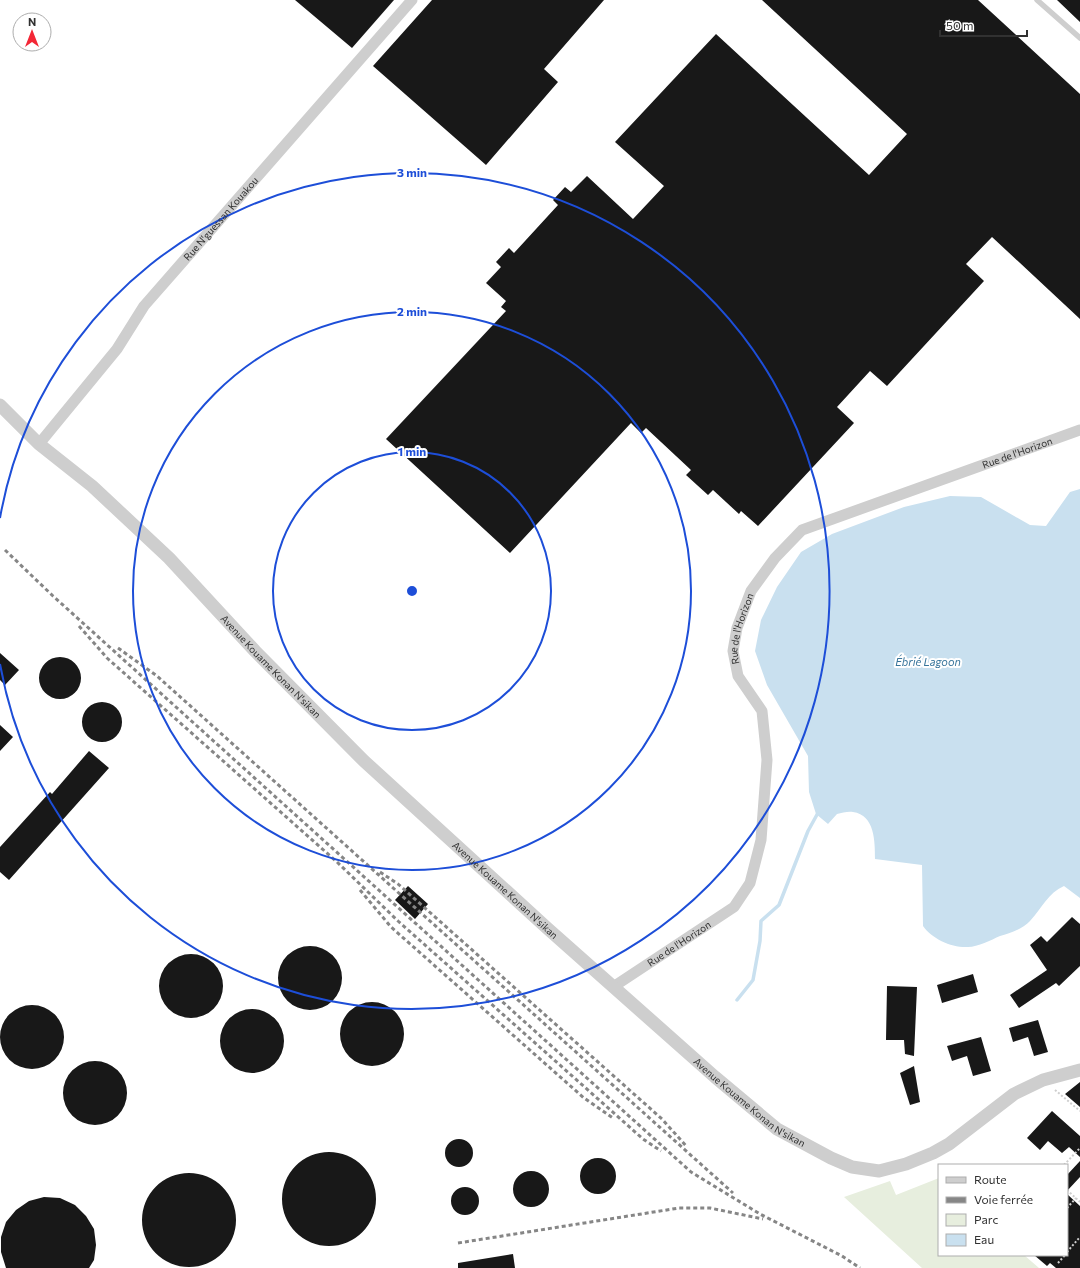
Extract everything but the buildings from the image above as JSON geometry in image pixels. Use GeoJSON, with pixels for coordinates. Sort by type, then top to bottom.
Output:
{"type":"FeatureCollection","features":[{"type":"Feature","properties":{"kind":"street","name":"Rue N'guessan Kouakou"},"geometry":{"type":"LineString","coordinates":[[39,444],[117,349],[144,306],[412,0]]}},
{"type":"Feature","properties":{"kind":"street","name":"Avenue Kouame Konan N'sikan"},"geometry":{"type":"LineString","coordinates":[[0,405],[39,444],[92,486],[169,558],[255,651],[364,761],[613,987],[777,1129],[831,1158],[852,1167],[879,1171],[906,1164],[933,1153],[1014,1094],[1043,1080],[1080,1070]]}},
{"type":"Feature","properties":{"kind":"street","name":"Rue de l'Horizon"},"geometry":{"type":"LineString","coordinates":[[613,987],[734,907],[750,883],[761,840],[767,760],[762,711],[738,676],[733,651],[737,628],[751,591],[775,558],[802,530],[1080,430]]}},
{"type":"Feature","properties":{"kind":"lane"},"geometry":{"type":"LineString","coordinates":[[1037,0],[1080,38]]}},
{"type":"Feature","properties":{"kind":"path"},"geometry":{"type":"LineString","coordinates":[[1043,1080],[1080,1111]]}},
{"type":"Feature","properties":{"kind":"path"},"geometry":{"type":"LineString","coordinates":[[1065,1164],[1080,1148]]}},
{"type":"Feature","properties":{"kind":"path"},"geometry":{"type":"LineString","coordinates":[[1068,1191],[1080,1202]]}},
{"type":"Feature","properties":{"kind":"path"},"geometry":{"type":"LineString","coordinates":[[1068,1207],[1076,1198]]}},
{"type":"Feature","properties":{"kind":"path"},"geometry":{"type":"LineString","coordinates":[[1068,1251],[1080,1237]]}},
{"type":"Feature","properties":{"kind":"path"},"geometry":{"type":"LineString","coordinates":[[1058,1263],[1064,1256]]}},
{"type":"Feature","properties":{"kind":"green space"},"geometry":{"type":"Polygon","coordinates":[[[938,1178],[938,1256],[1025,1256],[1039,1268],[922,1268],[844,1197],[890,1181],[896,1195],[938,1178]]]}},
{"type":"Feature","properties":{"kind":"water","name":"Ébrié Lagoon"},"geometry":{"type":"Polygon","coordinates":[[[1080,489],[1080,898],[1064,886],[1058,889],[1030,921],[1020,928],[976,946],[955,946],[937,939],[923,926],[922,865],[875,859],[874,837],[870,824],[866,818],[860,814],[845,812],[837,814],[828,824],[816,814],[809,792],[808,756],[767,685],[755,651],[761,620],[777,587],[801,552],[832,534],[904,507],[950,496],[981,497],[1030,525],[1046,526],[1070,492],[1080,489]]]}},
{"type":"Feature","properties":{"kind":"waterway"},"geometry":{"type":"LineString","coordinates":[[737,1000],[753,980],[760,941],[761,921],[779,905],[808,831],[819,811]]}},
{"type":"Feature","properties":{"kind":"railway"},"geometry":{"type":"LineString","coordinates":[[5,550],[53,596],[691,1172],[760,1214],[842,1256],[860,1268]]}},
{"type":"Feature","properties":{"kind":"railway"},"geometry":{"type":"LineString","coordinates":[[79,626],[107,658],[337,862],[398,921],[643,1139],[661,1151]]}},
{"type":"Feature","properties":{"kind":"railway"},"geometry":{"type":"LineString","coordinates":[[118,648],[157,676],[733,1193]]}},
{"type":"Feature","properties":{"kind":"railway"},"geometry":{"type":"LineString","coordinates":[[380,872],[398,884],[662,1119],[687,1147]]}},
{"type":"Feature","properties":{"kind":"railway"},"geometry":{"type":"LineString","coordinates":[[360,890],[391,927],[584,1098],[613,1118]]}},
{"type":"Feature","properties":{"kind":"railway"},"geometry":{"type":"LineString","coordinates":[[458,1243],[679,1208],[710,1208],[763,1219]]}}]}
